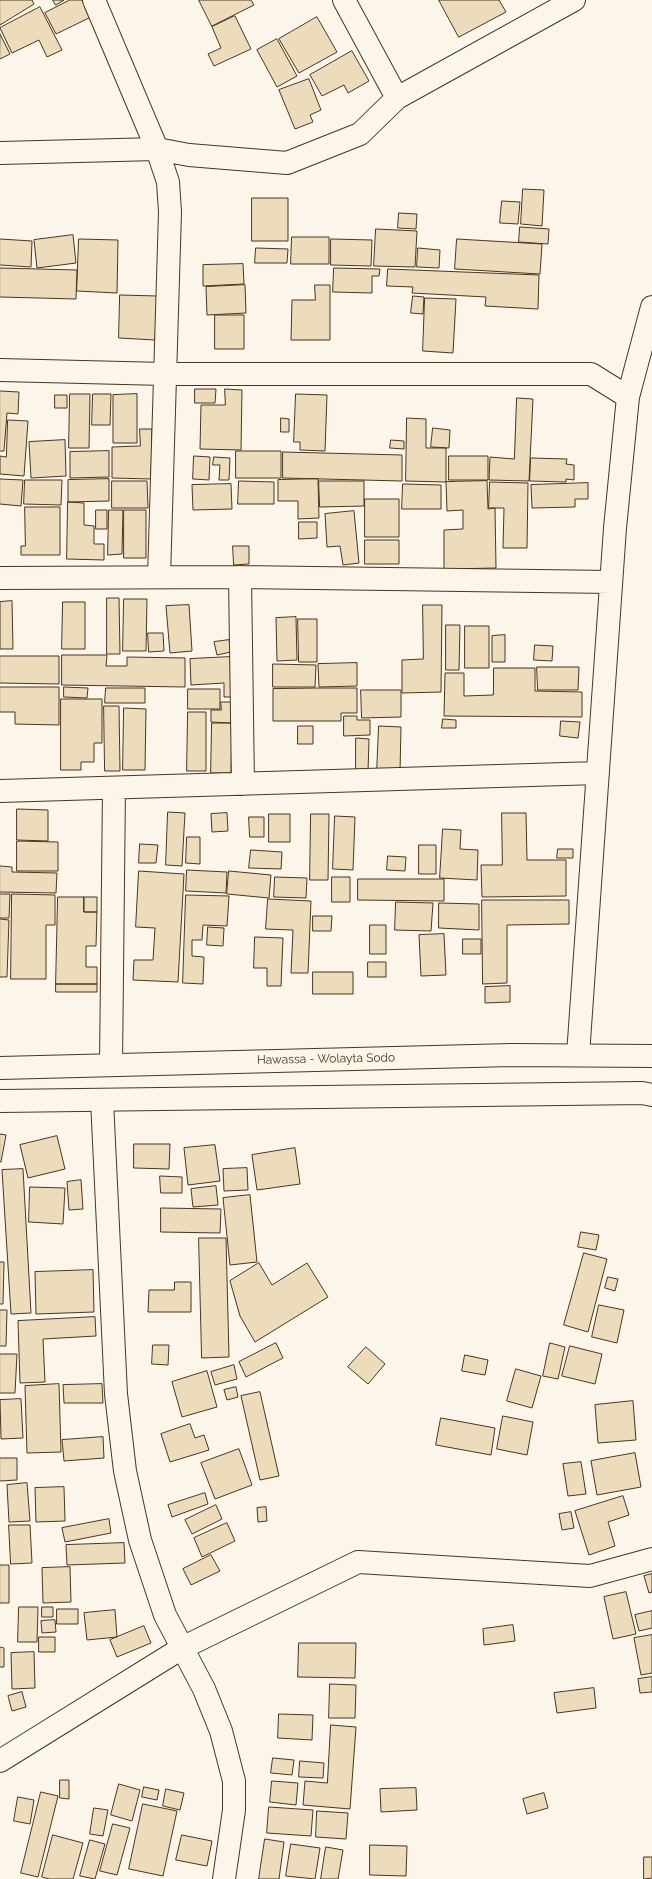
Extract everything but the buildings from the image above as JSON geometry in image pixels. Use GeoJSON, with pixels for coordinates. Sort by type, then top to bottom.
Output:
{"type":"FeatureCollection","features":[{"type":"Feature","properties":{"kind":"street"},"geometry":{"type":"LineString","coordinates":[[94,0],[157,149],[168,182],[170,212],[159,577]]}},
{"type":"Feature","properties":{"kind":"street"},"geometry":{"type":"LineString","coordinates":[[344,0],[397,98]]}},
{"type":"Feature","properties":{"kind":"street"},"geometry":{"type":"LineString","coordinates":[[0,153],[157,149],[188,155],[287,162],[360,134],[397,98],[574,0]]}},
{"type":"Feature","properties":{"kind":"street"},"geometry":{"type":"LineString","coordinates":[[578,1055],[614,528],[628,397],[652,307]]}},
{"type":"Feature","properties":{"kind":"street"},"geometry":{"type":"LineString","coordinates":[[0,370],[165,374],[591,374],[628,397]]}},
{"type":"Feature","properties":{"kind":"street"},"geometry":{"type":"LineString","coordinates":[[0,578],[240,577],[611,582]]}},
{"type":"Feature","properties":{"kind":"street"},"geometry":{"type":"LineString","coordinates":[[240,577],[243,784]]}},
{"type":"Feature","properties":{"kind":"street"},"geometry":{"type":"LineString","coordinates":[[0,791],[598,773]]}},
{"type":"Feature","properties":{"kind":"street"},"geometry":{"type":"LineString","coordinates":[[111,1065],[114,788]]}},
{"type":"Feature","properties":{"kind":"street","name":"Hawassa - Wolayta Sodo"},"geometry":{"type":"LineString","coordinates":[[0,1068],[512,1055],[652,1056]]}},
{"type":"Feature","properties":{"kind":"street"},"geometry":{"type":"LineString","coordinates":[[0,1101],[642,1093],[652,1095]]}},
{"type":"Feature","properties":{"kind":"street"},"geometry":{"type":"LineString","coordinates":[[102,1100],[116,1394],[125,1470],[140,1540],[165,1614],[204,1689],[221,1731],[234,1781],[234,1810],[224,1879]]}},
{"type":"Feature","properties":{"kind":"street"},"geometry":{"type":"LineString","coordinates":[[0,1761],[182,1648],[358,1562],[590,1576],[652,1559]]}}]}
